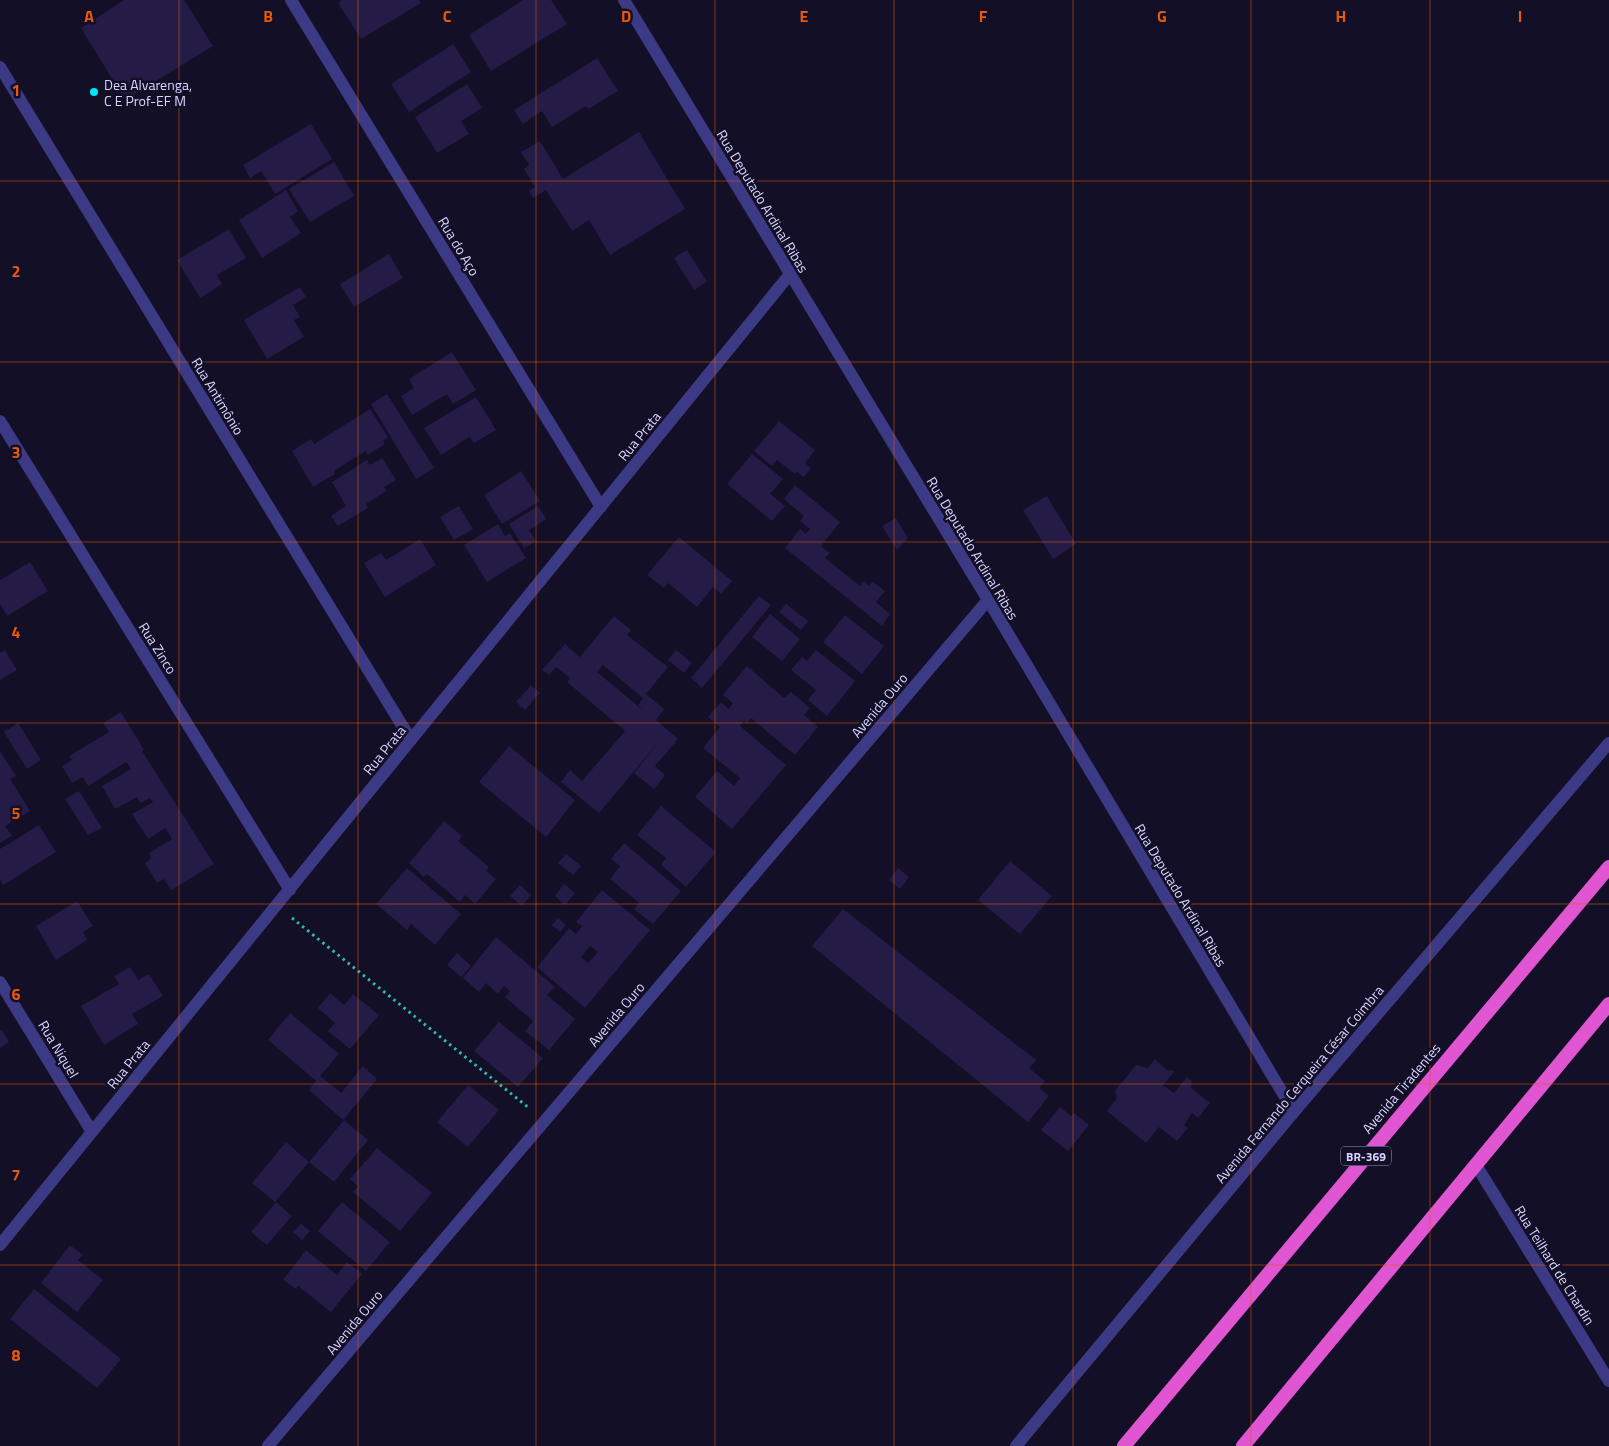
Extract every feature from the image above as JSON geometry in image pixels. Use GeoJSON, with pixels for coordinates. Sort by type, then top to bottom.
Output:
{"type":"FeatureCollection","features":[{"type":"Feature","properties":{"kind":"highway","name":"Avenida Tiradentes"},"geometry":{"type":"LineString","coordinates":[[1124,1446],[1609,866]]}},
{"type":"Feature","properties":{"kind":"highway"},"geometry":{"type":"LineString","coordinates":[[1243,1446],[1609,1004]]}},
{"type":"Feature","properties":{"kind":"street","name":"Rua do Aço"},"geometry":{"type":"LineString","coordinates":[[292,0],[600,507]]}},
{"type":"Feature","properties":{"kind":"street","name":"Rua Deputado Ardinal Ribas"},"geometry":{"type":"LineString","coordinates":[[624,0],[988,600],[1294,1112]]}},
{"type":"Feature","properties":{"kind":"street","name":"Rua Antimônio"},"geometry":{"type":"LineString","coordinates":[[0,67],[411,740]]}},
{"type":"Feature","properties":{"kind":"street","name":"Rua Prata"},"geometry":{"type":"LineString","coordinates":[[0,1245],[790,274]]}},
{"type":"Feature","properties":{"kind":"street","name":"Rua Zinco"},"geometry":{"type":"LineString","coordinates":[[0,421],[290,890]]}},
{"type":"Feature","properties":{"kind":"street","name":"Avenida Ouro"},"geometry":{"type":"LineString","coordinates":[[268,1446],[988,600]]}},
{"type":"Feature","properties":{"kind":"street","name":"Avenida Fernando Cerqueira César Coimbra"},"geometry":{"type":"LineString","coordinates":[[1016,1446],[1294,1112],[1609,743]]}},
{"type":"Feature","properties":{"kind":"street","name":"Rua Niquel"},"geometry":{"type":"LineString","coordinates":[[0,982],[92,1132]]}},
{"type":"Feature","properties":{"kind":"street","name":"Rua Teilhard de Chardin"},"geometry":{"type":"LineString","coordinates":[[1476,1165],[1609,1381]]}},
{"type":"Feature","properties":{"kind":"path"},"geometry":{"type":"LineString","coordinates":[[277,905],[545,1121]]}},
{"type":"Feature","properties":{"kind":"building"},"geometry":{"type":"Polygon","coordinates":[[[124,0],[184,0],[213,46],[125,100],[81,28],[124,0]]]}},
{"type":"Feature","properties":{"kind":"building"},"geometry":{"type":"Polygon","coordinates":[[[342,0],[419,0],[421,3],[361,39],[338,3],[342,0]]]}},
{"type":"Feature","properties":{"kind":"building"},"geometry":{"type":"Polygon","coordinates":[[[523,0],[551,0],[567,24],[491,71],[469,35],[523,0]]]}},
{"type":"Feature","properties":{"kind":"building"},"geometry":{"type":"Polygon","coordinates":[[[453,44],[471,72],[409,112],[391,84],[453,44]]]}},
{"type":"Feature","properties":{"kind":"building"},"geometry":{"type":"Polygon","coordinates":[[[597,58],[618,91],[588,109],[586,106],[552,127],[542,111],[523,124],[514,110],[597,58]]]}},
{"type":"Feature","properties":{"kind":"building"},"geometry":{"type":"Polygon","coordinates":[[[467,84],[482,108],[461,121],[469,134],[437,153],[415,117],[467,84]]]}},
{"type":"Feature","properties":{"kind":"building"},"geometry":{"type":"Polygon","coordinates":[[[311,124],[332,159],[275,194],[261,171],[250,178],[243,165],[311,124]]]}},
{"type":"Feature","properties":{"kind":"building"},"geometry":{"type":"Polygon","coordinates":[[[639,132],[685,209],[610,255],[589,220],[572,231],[546,190],[533,198],[529,191],[535,187],[524,169],[529,165],[521,152],[540,141],[563,179],[639,132]]]}},
{"type":"Feature","properties":{"kind":"building"},"geometry":{"type":"Polygon","coordinates":[[[334,162],[354,196],[310,222],[289,189],[334,162]]]}},
{"type":"Feature","properties":{"kind":"building"},"geometry":{"type":"Polygon","coordinates":[[[286,190],[298,211],[290,217],[301,233],[262,258],[239,220],[286,190]]]}},
{"type":"Feature","properties":{"kind":"building"},"geometry":{"type":"Polygon","coordinates":[[[229,229],[246,258],[217,275],[222,284],[200,298],[177,260],[229,229]]]}},
{"type":"Feature","properties":{"kind":"building"},"geometry":{"type":"Polygon","coordinates":[[[687,250],[707,282],[694,290],[674,258],[687,250]]]}},
{"type":"Feature","properties":{"kind":"building"},"geometry":{"type":"Polygon","coordinates":[[[389,254],[403,278],[354,307],[340,284],[389,254]]]}},
{"type":"Feature","properties":{"kind":"building"},"geometry":{"type":"Polygon","coordinates":[[[300,287],[306,297],[293,305],[300,317],[294,320],[304,337],[267,359],[244,320],[300,287]]]}},
{"type":"Feature","properties":{"kind":"building"},"geometry":{"type":"Polygon","coordinates":[[[452,352],[476,390],[453,404],[447,394],[412,415],[401,396],[414,388],[409,379],[452,352]]]}},
{"type":"Feature","properties":{"kind":"building"},"geometry":{"type":"Polygon","coordinates":[[[387,394],[434,468],[416,479],[371,404],[387,394]]]}},
{"type":"Feature","properties":{"kind":"building"},"geometry":{"type":"Polygon","coordinates":[[[476,397],[496,430],[474,443],[469,437],[441,455],[424,428],[476,397]]]}},
{"type":"Feature","properties":{"kind":"building"},"geometry":{"type":"Polygon","coordinates":[[[370,409],[388,437],[383,441],[385,444],[367,455],[366,451],[334,471],[335,474],[313,487],[292,451],[311,439],[314,444],[370,409]]]}},
{"type":"Feature","properties":{"kind":"building"},"geometry":{"type":"Polygon","coordinates":[[[779,421],[815,450],[805,463],[811,468],[804,477],[797,472],[795,474],[777,460],[772,466],[754,451],[779,421]]]}},
{"type":"Feature","properties":{"kind":"building"},"geometry":{"type":"Polygon","coordinates":[[[752,454],[783,479],[770,494],[785,506],[772,521],[727,484],[752,454]]]}},
{"type":"Feature","properties":{"kind":"building"},"geometry":{"type":"Polygon","coordinates":[[[382,458],[396,480],[384,487],[386,491],[366,504],[368,508],[338,526],[331,516],[346,506],[332,482],[367,460],[370,465],[382,458]]]}},
{"type":"Feature","properties":{"kind":"building"},"geometry":{"type":"Polygon","coordinates":[[[521,471],[540,501],[502,524],[484,495],[521,471]]]}},
{"type":"Feature","properties":{"kind":"building"},"geometry":{"type":"Polygon","coordinates":[[[795,485],[840,522],[821,546],[830,553],[825,558],[860,586],[864,581],[869,586],[872,581],[885,591],[876,602],[890,614],[882,626],[785,548],[800,529],[806,534],[810,529],[800,521],[804,516],[784,499],[795,485]]]}},
{"type":"Feature","properties":{"kind":"building"},"geometry":{"type":"Polygon","coordinates":[[[1047,496],[1076,544],[1053,559],[1023,510],[1047,496]]]}},
{"type":"Feature","properties":{"kind":"building"},"geometry":{"type":"Polygon","coordinates":[[[459,506],[473,529],[454,540],[440,517],[459,506]]]}},
{"type":"Feature","properties":{"kind":"building"},"geometry":{"type":"Polygon","coordinates":[[[538,506],[546,519],[529,530],[536,541],[524,548],[509,524],[538,506]]]}},
{"type":"Feature","properties":{"kind":"building"},"geometry":{"type":"Polygon","coordinates":[[[896,518],[908,538],[897,550],[882,526],[896,518]]]}},
{"type":"Feature","properties":{"kind":"building"},"geometry":{"type":"Polygon","coordinates":[[[498,524],[505,536],[510,533],[526,558],[487,582],[464,545],[498,524]]]}},
{"type":"Feature","properties":{"kind":"building"},"geometry":{"type":"Polygon","coordinates":[[[679,537],[732,581],[721,594],[713,587],[697,607],[668,583],[664,588],[647,575],[679,537]]]}},
{"type":"Feature","properties":{"kind":"building"},"geometry":{"type":"Polygon","coordinates":[[[420,539],[436,565],[385,597],[364,563],[381,553],[386,560],[420,539]]]}},
{"type":"Feature","properties":{"kind":"building"},"geometry":{"type":"Polygon","coordinates":[[[30,562],[48,591],[7,616],[0,604],[0,580],[30,562]]]}},
{"type":"Feature","properties":{"kind":"building"},"geometry":{"type":"Polygon","coordinates":[[[759,596],[771,605],[702,688],[691,678],[759,596]]]}},
{"type":"Feature","properties":{"kind":"building"},"geometry":{"type":"Polygon","coordinates":[[[786,604],[808,621],[801,630],[779,612],[786,604]]]}},
{"type":"Feature","properties":{"kind":"building"},"geometry":{"type":"Polygon","coordinates":[[[770,614],[800,639],[782,661],[752,637],[770,614]]]}},
{"type":"Feature","properties":{"kind":"building"},"geometry":{"type":"Polygon","coordinates":[[[845,615],[884,646],[862,674],[823,642],[845,615]]]}},
{"type":"Feature","properties":{"kind":"building"},"geometry":{"type":"Polygon","coordinates":[[[614,616],[631,630],[627,635],[668,667],[646,694],[664,709],[656,720],[678,739],[655,766],[665,775],[654,789],[634,773],[662,738],[599,813],[561,782],[570,770],[582,781],[625,731],[567,682],[570,678],[556,667],[549,675],[542,670],[565,644],[580,657],[614,616]],[[603,665],[597,672],[644,711],[638,705],[643,698],[603,665]]]}},
{"type":"Feature","properties":{"kind":"building"},"geometry":{"type":"Polygon","coordinates":[[[5,650],[17,670],[0,680],[0,653],[5,650]]]}},
{"type":"Feature","properties":{"kind":"building"},"geometry":{"type":"Polygon","coordinates":[[[676,650],[692,663],[684,673],[668,660],[676,650]]]}},
{"type":"Feature","properties":{"kind":"building"},"geometry":{"type":"Polygon","coordinates":[[[816,650],[855,681],[827,716],[808,700],[816,690],[791,670],[802,657],[807,661],[816,650]]]}},
{"type":"Feature","properties":{"kind":"building"},"geometry":{"type":"Polygon","coordinates":[[[747,666],[784,698],[791,692],[810,708],[804,715],[818,727],[795,755],[751,718],[747,724],[744,721],[740,726],[786,765],[732,829],[695,797],[717,771],[734,786],[740,778],[703,748],[720,727],[708,717],[721,702],[729,709],[733,703],[723,695],[747,666]]]}},
{"type":"Feature","properties":{"kind":"building"},"geometry":{"type":"Polygon","coordinates":[[[531,685],[540,693],[525,710],[516,702],[531,685]]]}},
{"type":"Feature","properties":{"kind":"building"},"geometry":{"type":"Polygon","coordinates":[[[121,712],[144,750],[142,751],[214,864],[171,890],[164,879],[157,883],[145,863],[151,858],[149,853],[172,839],[165,828],[148,839],[132,814],[153,802],[150,798],[140,803],[137,797],[115,809],[102,786],[131,769],[126,762],[88,786],[83,777],[72,783],[62,766],[72,760],[69,756],[109,732],[103,723],[121,712]]]}},
{"type":"Feature","properties":{"kind":"building"},"geometry":{"type":"Polygon","coordinates":[[[18,723],[41,760],[27,769],[4,732],[18,723]]]}},
{"type":"Feature","properties":{"kind":"building"},"geometry":{"type":"Polygon","coordinates":[[[509,746],[575,800],[546,837],[479,782],[509,746]]]}},
{"type":"Feature","properties":{"kind":"building"},"geometry":{"type":"Polygon","coordinates":[[[0,751],[16,776],[10,779],[30,811],[5,826],[12,836],[0,843],[0,751]]]}},
{"type":"Feature","properties":{"kind":"building"},"geometry":{"type":"Polygon","coordinates":[[[79,791],[102,828],[88,835],[65,799],[79,791]]]}},
{"type":"Feature","properties":{"kind":"building"},"geometry":{"type":"Polygon","coordinates":[[[661,806],[716,852],[686,887],[661,865],[666,858],[637,835],[661,806]]]}},
{"type":"Feature","properties":{"kind":"building"},"geometry":{"type":"Polygon","coordinates":[[[444,821],[462,836],[458,841],[489,867],[486,871],[496,879],[475,904],[465,895],[460,902],[427,874],[424,877],[409,863],[444,821]]]}},
{"type":"Feature","properties":{"kind":"building"},"geometry":{"type":"Polygon","coordinates":[[[39,825],[56,852],[3,885],[0,880],[0,849],[39,825]]]}},
{"type":"Feature","properties":{"kind":"building"},"geometry":{"type":"Polygon","coordinates":[[[624,843],[681,891],[653,924],[634,909],[639,903],[610,879],[620,866],[611,859],[624,843]]]}},
{"type":"Feature","properties":{"kind":"building"},"geometry":{"type":"Polygon","coordinates":[[[566,854],[581,866],[573,875],[558,863],[566,854]]]}},
{"type":"Feature","properties":{"kind":"building"},"geometry":{"type":"Polygon","coordinates":[[[1010,861],[1052,896],[1020,934],[978,900],[1010,861]]]}},
{"type":"Feature","properties":{"kind":"building"},"geometry":{"type":"Polygon","coordinates":[[[407,868],[461,914],[435,945],[411,924],[407,930],[376,904],[407,868]]]}},
{"type":"Feature","properties":{"kind":"building"},"geometry":{"type":"Polygon","coordinates":[[[898,868],[909,877],[900,889],[889,880],[898,868]]]}},
{"type":"Feature","properties":{"kind":"building"},"geometry":{"type":"Polygon","coordinates":[[[564,884],[575,893],[565,905],[555,896],[564,884]]]}},
{"type":"Feature","properties":{"kind":"building"},"geometry":{"type":"Polygon","coordinates":[[[520,885],[531,895],[522,906],[510,896],[520,885]]]}},
{"type":"Feature","properties":{"kind":"building"},"geometry":{"type":"Polygon","coordinates":[[[602,890],[650,930],[585,1008],[537,967],[569,928],[576,934],[582,926],[576,922],[602,890]],[[590,946],[581,957],[588,963],[598,952],[590,946]]]}},
{"type":"Feature","properties":{"kind":"building"},"geometry":{"type":"Polygon","coordinates":[[[77,901],[93,926],[83,932],[87,940],[56,960],[36,926],[77,901]]]}},
{"type":"Feature","properties":{"kind":"building"},"geometry":{"type":"Polygon","coordinates":[[[843,909],[1036,1060],[1029,1068],[1045,1081],[1039,1088],[1049,1096],[1028,1122],[812,946],[843,909]]]}},
{"type":"Feature","properties":{"kind":"building"},"geometry":{"type":"Polygon","coordinates":[[[558,918],[566,925],[560,932],[552,925],[558,918]]]}},
{"type":"Feature","properties":{"kind":"building"},"geometry":{"type":"Polygon","coordinates":[[[496,937],[555,987],[547,995],[575,1019],[549,1050],[525,1031],[533,1021],[505,997],[510,991],[504,986],[498,994],[486,983],[479,992],[463,978],[496,937]]]}},
{"type":"Feature","properties":{"kind":"building"},"geometry":{"type":"Polygon","coordinates":[[[457,953],[471,966],[461,977],[447,965],[457,953]]]}},
{"type":"Feature","properties":{"kind":"building"},"geometry":{"type":"Polygon","coordinates":[[[130,967],[138,980],[149,974],[163,996],[132,1014],[138,1024],[104,1045],[81,1006],[119,984],[114,976],[130,967]]]}},
{"type":"Feature","properties":{"kind":"building"},"geometry":{"type":"Polygon","coordinates":[[[330,993],[344,1005],[353,994],[379,1015],[350,1049],[328,1031],[335,1023],[318,1008],[330,993]]]}},
{"type":"Feature","properties":{"kind":"building"},"geometry":{"type":"Polygon","coordinates":[[[290,1013],[339,1054],[320,1076],[341,1093],[363,1066],[377,1079],[343,1120],[309,1090],[316,1081],[268,1040],[290,1013]]]}},
{"type":"Feature","properties":{"kind":"building"},"geometry":{"type":"Polygon","coordinates":[[[499,1022],[543,1058],[518,1087],[474,1051],[499,1022]]]}},
{"type":"Feature","properties":{"kind":"building"},"geometry":{"type":"Polygon","coordinates":[[[2,1030],[9,1042],[0,1048],[0,1031],[2,1030]]]}},
{"type":"Feature","properties":{"kind":"building"},"geometry":{"type":"Polygon","coordinates":[[[1155,1059],[1167,1070],[1175,1071],[1163,1085],[1174,1093],[1187,1077],[1192,1081],[1191,1088],[1210,1103],[1198,1118],[1192,1113],[1184,1125],[1188,1128],[1177,1141],[1159,1127],[1146,1143],[1107,1111],[1117,1098],[1115,1091],[1136,1065],[1148,1068],[1155,1059]]]}},
{"type":"Feature","properties":{"kind":"building"},"geometry":{"type":"Polygon","coordinates":[[[468,1085],[499,1110],[468,1147],[437,1122],[468,1085]]]}},
{"type":"Feature","properties":{"kind":"building"},"geometry":{"type":"Polygon","coordinates":[[[1060,1107],[1071,1116],[1074,1113],[1089,1125],[1068,1151],[1041,1130],[1060,1107]]]}},
{"type":"Feature","properties":{"kind":"building"},"geometry":{"type":"Polygon","coordinates":[[[344,1120],[368,1140],[334,1182],[309,1162],[344,1120]]]}},
{"type":"Feature","properties":{"kind":"building"},"geometry":{"type":"Polygon","coordinates":[[[286,1142],[309,1162],[275,1202],[252,1183],[286,1142]]]}},
{"type":"Feature","properties":{"kind":"building"},"geometry":{"type":"Polygon","coordinates":[[[377,1148],[432,1193],[400,1231],[353,1192],[358,1186],[350,1179],[377,1148]]]}},
{"type":"Feature","properties":{"kind":"building"},"geometry":{"type":"Polygon","coordinates":[[[276,1202],[292,1216],[267,1245],[251,1232],[276,1202]]]}},
{"type":"Feature","properties":{"kind":"building"},"geometry":{"type":"Polygon","coordinates":[[[342,1202],[390,1242],[366,1271],[318,1231],[342,1202]]]}},
{"type":"Feature","properties":{"kind":"building"},"geometry":{"type":"Polygon","coordinates":[[[301,1224],[310,1231],[302,1240],[293,1232],[301,1224]]]}},
{"type":"Feature","properties":{"kind":"building"},"geometry":{"type":"Polygon","coordinates":[[[70,1245],[83,1255],[78,1260],[103,1280],[77,1312],[41,1283],[70,1245]]]}},
{"type":"Feature","properties":{"kind":"building"},"geometry":{"type":"Polygon","coordinates":[[[306,1250],[337,1275],[347,1262],[362,1274],[331,1312],[298,1286],[296,1289],[283,1280],[306,1250]]]}},
{"type":"Feature","properties":{"kind":"building"},"geometry":{"type":"Polygon","coordinates":[[[34,1289],[121,1359],[97,1388],[10,1319],[34,1289]]]}},
{"type":"Feature","properties":{"kind":"place","name":"Dea Alvarenga, C E Prof-EF M"},"geometry":{"type":"Point","coordinates":[94,92]}}]}
